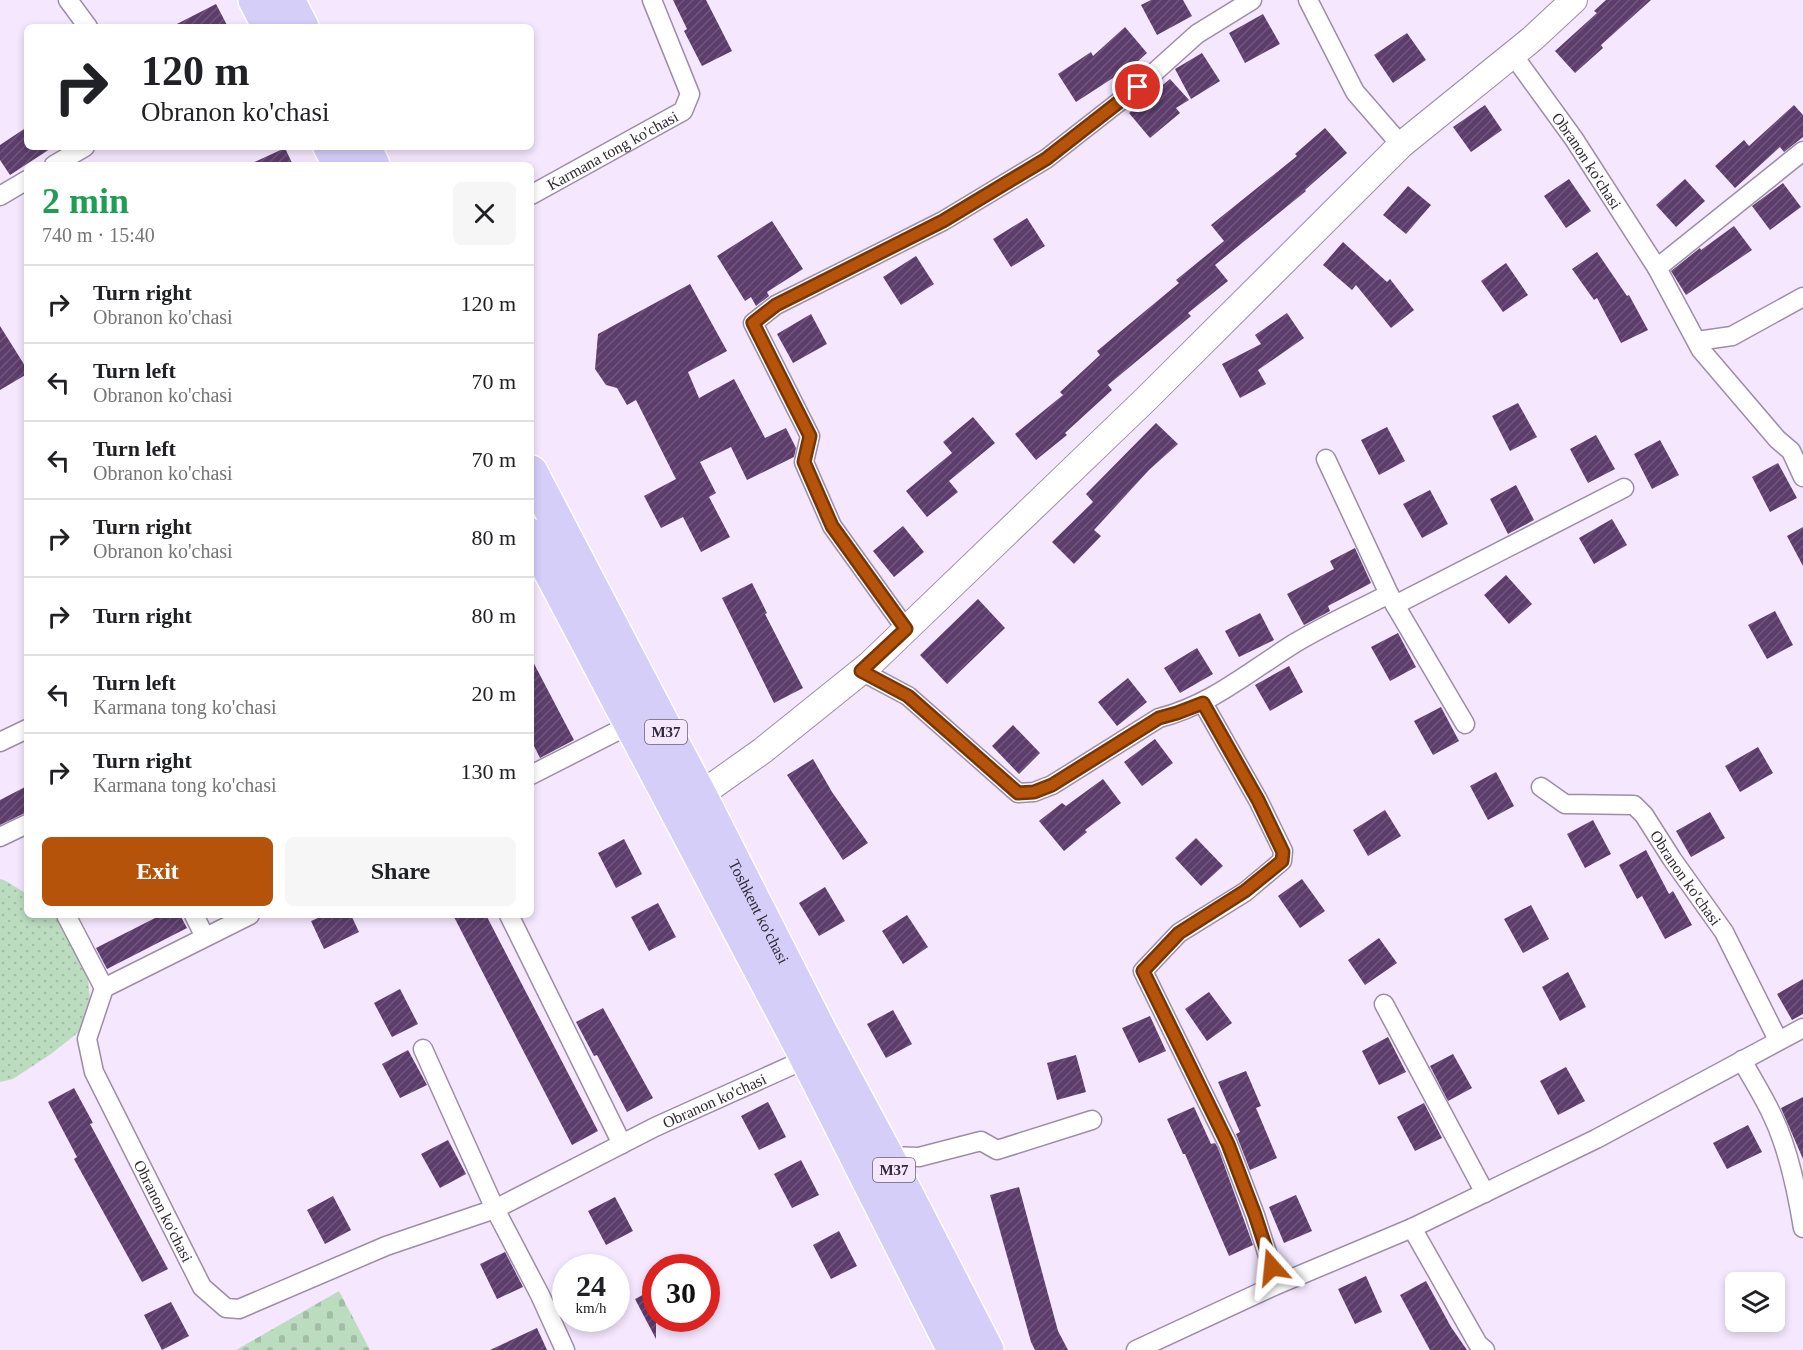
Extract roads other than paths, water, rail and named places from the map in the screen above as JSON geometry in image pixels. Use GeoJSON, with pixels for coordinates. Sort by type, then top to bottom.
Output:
{"type":"FeatureCollection","features":[{"type":"Feature","properties":{"kind":"highway"},"geometry":{"type":"LineString","coordinates":[[255,0],[267,24]]}},
{"type":"Feature","properties":{"kind":"highway"},"geometry":{"type":"LineString","coordinates":[[288,0],[300,24]]}},
{"type":"Feature","properties":{"kind":"highway","name":"Toshkent ko'chasi"},"geometry":{"type":"LineString","coordinates":[[534,478],[987,1350]]}},
{"type":"Feature","properties":{"kind":"highway","name":"Toshkent ko'chasi"},"geometry":{"type":"LineString","coordinates":[[534,541],[806,1059],[954,1350]]}},
{"type":"Feature","properties":{"kind":"street"},"geometry":{"type":"LineString","coordinates":[[68,0],[86,24]]}},
{"type":"Feature","properties":{"kind":"street","name":"Karmana tong ko'chasi"},"geometry":{"type":"LineString","coordinates":[[534,193],[683,111],[690,94],[652,0]]}},
{"type":"Feature","properties":{"kind":"street"},"geometry":{"type":"LineString","coordinates":[[906,629],[832,526],[804,462],[810,436],[753,323],[776,305],[943,221],[1046,159],[1138,87],[1197,34],[1252,0]]}},
{"type":"Feature","properties":{"kind":"street"},"geometry":{"type":"LineString","coordinates":[[1308,0],[1355,92],[1401,145]]}},
{"type":"Feature","properties":{"kind":"street"},"geometry":{"type":"LineString","coordinates":[[700,795],[762,751],[861,671],[1146,399],[1401,145],[1513,55],[1574,0]]}},
{"type":"Feature","properties":{"kind":"street","name":"Obranon ko'chasi"},"geometry":{"type":"LineString","coordinates":[[1513,55],[1574,139],[1657,268],[1701,350],[1777,439],[1791,451],[1803,477]]}},
{"type":"Feature","properties":{"kind":"street"},"geometry":{"type":"LineString","coordinates":[[59,162],[80,150]]}},
{"type":"Feature","properties":{"kind":"street"},"geometry":{"type":"LineString","coordinates":[[1657,268],[1803,151]]}},
{"type":"Feature","properties":{"kind":"street"},"geometry":{"type":"LineString","coordinates":[[0,196],[24,182]]}},
{"type":"Feature","properties":{"kind":"street"},"geometry":{"type":"LineString","coordinates":[[1697,341],[1732,336],[1803,297]]}},
{"type":"Feature","properties":{"kind":"street"},"geometry":{"type":"LineString","coordinates":[[1326,459],[1392,600],[1465,724]]}},
{"type":"Feature","properties":{"kind":"street"},"geometry":{"type":"LineString","coordinates":[[861,671],[908,696],[1018,793],[1034,792],[1052,785],[1159,718],[1203,703],[1297,642],[1392,600],[1624,488]]}},
{"type":"Feature","properties":{"kind":"street"},"geometry":{"type":"LineString","coordinates":[[1203,703],[1258,800],[1283,852],[1282,861],[1245,891],[1179,933],[1143,971],[1228,1144],[1255,1215],[1277,1284]]}},
{"type":"Feature","properties":{"kind":"street"},"geometry":{"type":"LineString","coordinates":[[534,773],[631,724]]}},
{"type":"Feature","properties":{"kind":"street"},"geometry":{"type":"LineString","coordinates":[[0,742],[24,730]]}},
{"type":"Feature","properties":{"kind":"street","name":"Obranon ko'chasi"},"geometry":{"type":"LineString","coordinates":[[1541,787],[1565,804],[1634,805],[1644,815],[1724,932],[1778,1040]]}},
{"type":"Feature","properties":{"kind":"street"},"geometry":{"type":"LineString","coordinates":[[0,837],[24,831]]}},
{"type":"Feature","properties":{"kind":"street"},"geometry":{"type":"LineString","coordinates":[[68,918],[104,988],[244,918]]}},
{"type":"Feature","properties":{"kind":"street"},"geometry":{"type":"LineString","coordinates":[[196,918],[205,937]]}},
{"type":"Feature","properties":{"kind":"street"},"geometry":{"type":"LineString","coordinates":[[510,918],[622,1144]]}},
{"type":"Feature","properties":{"kind":"street","name":"Obranon ko'chasi"},"geometry":{"type":"LineString","coordinates":[[104,988],[87,1039],[94,1072],[202,1287],[226,1308],[239,1309],[386,1246],[495,1209],[655,1127],[806,1059]]}},
{"type":"Feature","properties":{"kind":"street"},"geometry":{"type":"LineString","coordinates":[[1384,1004],[1485,1193]]}},
{"type":"Feature","properties":{"kind":"street"},"geometry":{"type":"LineString","coordinates":[[1136,1350],[1277,1284],[1412,1228],[1485,1193],[1596,1139],[1803,1028]]}},
{"type":"Feature","properties":{"kind":"street"},"geometry":{"type":"LineString","coordinates":[[423,1049],[495,1209],[540,1295],[565,1350]]}},
{"type":"Feature","properties":{"kind":"street"},"geometry":{"type":"LineString","coordinates":[[1742,1060],[1776,1126],[1791,1172],[1803,1228]]}},
{"type":"Feature","properties":{"kind":"street"},"geometry":{"type":"LineString","coordinates":[[887,1156],[919,1157],[981,1141],[997,1149],[1092,1120]]}},
{"type":"Feature","properties":{"kind":"street"},"geometry":{"type":"LineString","coordinates":[[1412,1228],[1478,1344],[1485,1350]]}}]}
